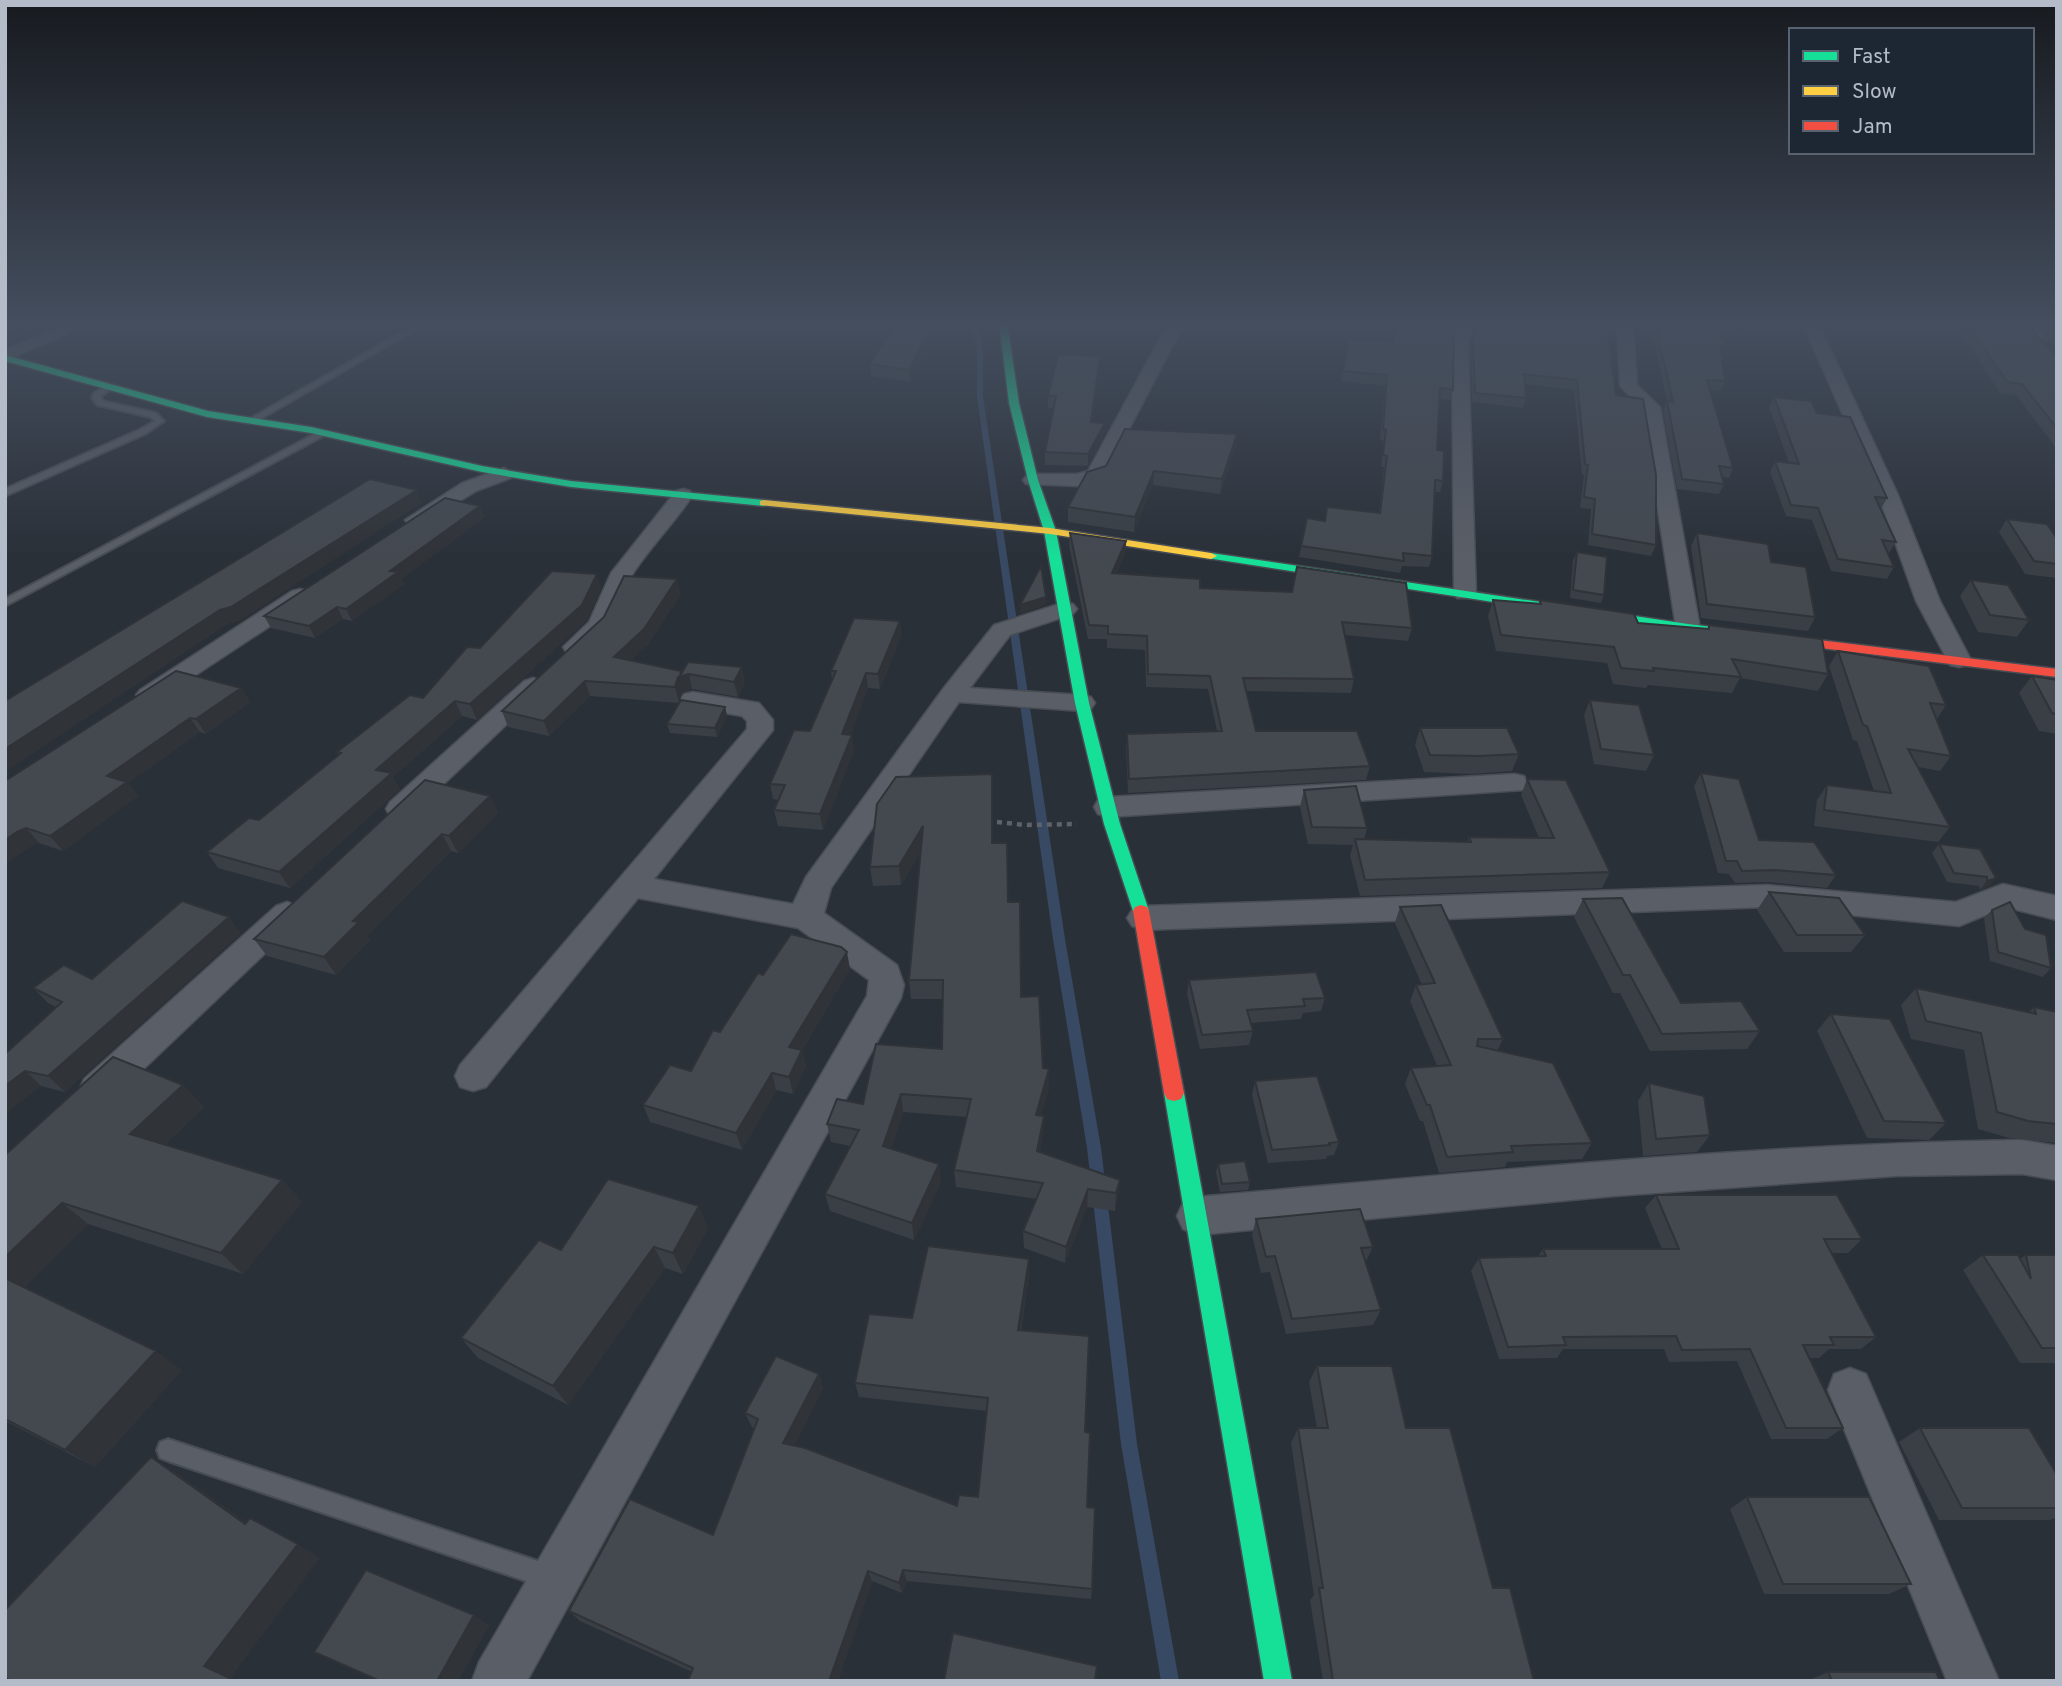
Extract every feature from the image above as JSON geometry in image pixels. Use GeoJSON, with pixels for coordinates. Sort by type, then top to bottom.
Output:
{"type":"FeatureCollection","features":[{"type":"Feature","properties":{"kind":"street"},"geometry":{"type":"LineString","coordinates":[[155,401],[192,411],[322,433],[504,474],[570,484],[1050,531],[1688,628],[2057,673]]}},
{"type":"Feature","properties":{"kind":"street"},"geometry":{"type":"LineString","coordinates":[[1014,401],[1033,480],[1050,531],[1082,703],[1108,807],[1143,918],[1198,1216],[1278,1681]]}},
{"type":"Feature","properties":{"kind":"street"},"geometry":{"type":"LineString","coordinates":[[1033,480],[1078,480],[1096,475],[1135,401]]}},
{"type":"Feature","properties":{"kind":"street"},"geometry":{"type":"LineString","coordinates":[[1461,401],[1465,593]]}},
{"type":"Feature","properties":{"kind":"street"},"geometry":{"type":"LineString","coordinates":[[1644,401],[1651,407],[1688,628]]}},
{"type":"Feature","properties":{"kind":"street"},"geometry":{"type":"LineString","coordinates":[[1845,401],[1888,495],[1928,601],[1959,660]]}},
{"type":"Feature","properties":{"kind":"street"},"geometry":{"type":"LineString","coordinates":[[400,530],[469,487],[504,474]]}},
{"type":"Feature","properties":{"kind":"street"},"geometry":{"type":"LineString","coordinates":[[375,833],[599,625],[622,573],[682,495]]}},
{"type":"Feature","properties":{"kind":"street"},"geometry":{"type":"LineString","coordinates":[[127,710],[321,582]]}},
{"type":"Feature","properties":{"kind":"street"},"geometry":{"type":"LineString","coordinates":[[807,918],[817,885],[952,694],[1013,626],[1065,608]]}},
{"type":"Feature","properties":{"kind":"street"},"geometry":{"type":"LineString","coordinates":[[952,694],[1007,700],[1082,703]]}},
{"type":"Feature","properties":{"kind":"street"},"geometry":{"type":"LineString","coordinates":[[473,1076],[760,730],[760,720],[750,709],[693,700]]}},
{"type":"Feature","properties":{"kind":"street"},"geometry":{"type":"LineString","coordinates":[[1108,807],[1514,783]]}},
{"type":"Feature","properties":{"kind":"street"},"geometry":{"type":"LineString","coordinates":[[498,1681],[884,998],[887,985],[885,974],[807,918],[632,886]]}},
{"type":"Feature","properties":{"kind":"street"},"geometry":{"type":"LineString","coordinates":[[1143,918],[1767,896],[1959,914],[2003,895],[2057,908]]}},
{"type":"Feature","properties":{"kind":"street"},"geometry":{"type":"LineString","coordinates":[[79,1106],[303,899]]}},
{"type":"Feature","properties":{"kind":"street"},"geometry":{"type":"LineString","coordinates":[[1198,1216],[1614,1178],[1896,1159],[2031,1158],[2057,1163]]}},
{"type":"Feature","properties":{"kind":"street"},"geometry":{"type":"LineString","coordinates":[[1850,1390],[1973,1681]]}},
{"type":"Feature","properties":{"kind":"lane"},"geometry":{"type":"LineString","coordinates":[[5,493],[142,432],[160,421],[153,415],[99,401]]}},
{"type":"Feature","properties":{"kind":"lane"},"geometry":{"type":"LineString","coordinates":[[250,421],[286,401]]}},
{"type":"Feature","properties":{"kind":"lane"},"geometry":{"type":"LineString","coordinates":[[5,603],[322,433]]}},
{"type":"Feature","properties":{"kind":"lane"},"geometry":{"type":"LineString","coordinates":[[168,1450],[555,1578]]}},
{"type":"Feature","properties":{"kind":"path"},"geometry":{"type":"LineString","coordinates":[[997,822],[1025,825],[1071,824]]}},
{"type":"Feature","properties":{"kind":"building"},"geometry":{"type":"Polygon","coordinates":[[[1055,401],[1094,401],[1091,422],[1105,423],[1088,454],[1045,452],[1055,401]]]}},
{"type":"Feature","properties":{"kind":"building"},"geometry":{"type":"Polygon","coordinates":[[[1385,401],[1439,401],[1437,450],[1444,451],[1443,481],[1435,480],[1432,556],[1403,553],[1404,561],[1301,546],[1307,518],[1325,521],[1327,507],[1380,513],[1387,456],[1383,455],[1386,430],[1383,429],[1385,401]]]}},
{"type":"Feature","properties":{"kind":"building"},"geometry":{"type":"Polygon","coordinates":[[[1579,401],[1643,401],[1656,475],[1656,545],[1592,534],[1595,499],[1584,497],[1588,465],[1585,464],[1579,401]]]}},
{"type":"Feature","properties":{"kind":"building"},"geometry":{"type":"Polygon","coordinates":[[[1667,401],[1713,401],[1733,468],[1719,466],[1724,484],[1682,479],[1667,401]]]}},
{"type":"Feature","properties":{"kind":"building"},"geometry":{"type":"Polygon","coordinates":[[[1775,401],[1811,401],[1817,413],[1850,417],[1887,498],[1875,497],[1896,542],[1882,540],[1894,567],[1838,559],[1818,508],[1791,505],[1775,461],[1799,464],[1775,401]]]}},
{"type":"Feature","properties":{"kind":"building"},"geometry":{"type":"Polygon","coordinates":[[[2035,401],[2057,401],[2057,428],[2035,401]]]}},
{"type":"Feature","properties":{"kind":"building"},"geometry":{"type":"Polygon","coordinates":[[[1125,429],[1237,434],[1222,479],[1154,471],[1135,517],[1068,507],[1087,472],[1106,466],[1125,429]]]}},
{"type":"Feature","properties":{"kind":"building"},"geometry":{"type":"Polygon","coordinates":[[[370,479],[417,490],[231,607],[220,610],[5,749],[5,701],[370,479]]]}},
{"type":"Feature","properties":{"kind":"building"},"geometry":{"type":"Polygon","coordinates":[[[445,498],[480,506],[390,571],[398,572],[346,609],[337,607],[309,626],[264,616],[445,498]]]}},
{"type":"Feature","properties":{"kind":"building"},"geometry":{"type":"Polygon","coordinates":[[[2007,519],[2047,524],[2057,539],[2057,564],[2034,561],[2007,519]]]}},
{"type":"Feature","properties":{"kind":"building"},"geometry":{"type":"Polygon","coordinates":[[[1070,533],[1126,541],[1112,573],[1200,579],[1200,588],[1292,592],[1297,567],[1406,583],[1412,628],[1342,622],[1354,679],[1243,678],[1256,731],[1357,731],[1370,766],[1129,779],[1127,734],[1222,731],[1210,676],[1148,674],[1147,636],[1108,634],[1108,626],[1089,625],[1070,533]]]}},
{"type":"Feature","properties":{"kind":"building"},"geometry":{"type":"Polygon","coordinates":[[[1697,533],[1768,544],[1771,562],[1806,567],[1815,617],[1707,604],[1697,533]]]}},
{"type":"Feature","properties":{"kind":"building"},"geometry":{"type":"Polygon","coordinates":[[[1577,552],[1607,557],[1604,595],[1573,590],[1577,552]]]}},
{"type":"Feature","properties":{"kind":"building"},"geometry":{"type":"Polygon","coordinates":[[[1041,566],[1046,597],[1020,605],[1041,566]]]}},
{"type":"Feature","properties":{"kind":"building"},"geometry":{"type":"Polygon","coordinates":[[[552,571],[597,574],[582,605],[470,704],[455,701],[376,770],[392,773],[279,872],[207,852],[249,818],[259,820],[341,753],[337,752],[410,695],[423,698],[467,647],[480,648],[552,571]]]}},
{"type":"Feature","properties":{"kind":"building"},"geometry":{"type":"Polygon","coordinates":[[[624,576],[677,579],[644,629],[614,657],[681,671],[680,676],[688,662],[742,667],[734,682],[689,674],[678,677],[675,687],[585,681],[544,721],[502,711],[604,617],[624,576]]]}},
{"type":"Feature","properties":{"kind":"building"},"geometry":{"type":"Polygon","coordinates":[[[1971,580],[2008,585],[2029,620],[1990,615],[1971,580]]]}},
{"type":"Feature","properties":{"kind":"building"},"geometry":{"type":"Polygon","coordinates":[[[1493,600],[1541,604],[1540,600],[1634,614],[1638,623],[1709,629],[1709,625],[1822,639],[1828,674],[1732,659],[1741,677],[1653,668],[1654,671],[1621,668],[1614,647],[1501,635],[1493,600]]]}},
{"type":"Feature","properties":{"kind":"building"},"geometry":{"type":"Polygon","coordinates":[[[854,618],[900,621],[878,674],[866,673],[842,734],[852,735],[820,814],[774,810],[785,785],[770,784],[794,730],[810,731],[836,671],[831,671],[854,618]]]}},
{"type":"Feature","properties":{"kind":"building"},"geometry":{"type":"Polygon","coordinates":[[[1838,651],[1929,666],[1946,705],[1930,703],[1951,756],[1908,749],[1950,827],[1824,810],[1827,785],[1891,793],[1867,726],[1863,725],[1838,651]]]}},
{"type":"Feature","properties":{"kind":"building"},"geometry":{"type":"Polygon","coordinates":[[[176,671],[241,688],[196,719],[190,718],[107,776],[127,782],[50,836],[26,828],[5,840],[5,781],[176,671]]]}},
{"type":"Feature","properties":{"kind":"building"},"geometry":{"type":"Polygon","coordinates":[[[2032,676],[2057,680],[2057,714],[2052,713],[2032,676]]]}},
{"type":"Feature","properties":{"kind":"building"},"geometry":{"type":"Polygon","coordinates":[[[681,700],[725,707],[715,728],[667,724],[681,700]]]}},
{"type":"Feature","properties":{"kind":"building"},"geometry":{"type":"Polygon","coordinates":[[[1590,700],[1639,705],[1654,755],[1601,749],[1590,700]]]}},
{"type":"Feature","properties":{"kind":"building"},"geometry":{"type":"Polygon","coordinates":[[[1420,728],[1507,728],[1519,754],[1430,755],[1420,728]]]}},
{"type":"Feature","properties":{"kind":"building"},"geometry":{"type":"Polygon","coordinates":[[[1701,773],[1739,779],[1759,840],[1814,842],[1836,875],[1775,870],[1742,871],[1737,861],[1726,861],[1701,773]]]}},
{"type":"Feature","properties":{"kind":"building"},"geometry":{"type":"Polygon","coordinates":[[[992,774],[992,843],[1007,843],[1008,902],[1020,902],[1021,997],[1039,996],[1043,1068],[1049,1069],[1036,1115],[1044,1116],[1037,1151],[1120,1180],[1116,1193],[1088,1189],[1066,1247],[1023,1231],[1043,1183],[954,1170],[971,1099],[901,1094],[883,1146],[939,1164],[912,1223],[825,1194],[859,1130],[827,1124],[837,1099],[863,1104],[876,1044],[942,1049],[943,980],[909,980],[923,826],[899,866],[870,867],[877,804],[896,777],[992,774]]]}},
{"type":"Feature","properties":{"kind":"building"},"geometry":{"type":"Polygon","coordinates":[[[1527,779],[1566,780],[1610,872],[1365,880],[1355,839],[1471,842],[1469,837],[1554,838],[1527,779]]]}},
{"type":"Feature","properties":{"kind":"building"},"geometry":{"type":"Polygon","coordinates":[[[425,780],[490,796],[449,836],[442,834],[353,921],[359,922],[324,957],[254,939],[425,780]]]}},
{"type":"Feature","properties":{"kind":"building"},"geometry":{"type":"Polygon","coordinates":[[[1356,786],[1367,828],[1312,827],[1304,790],[1356,786]]]}},
{"type":"Feature","properties":{"kind":"building"},"geometry":{"type":"Polygon","coordinates":[[[1939,844],[1980,849],[1996,878],[1987,881],[1987,877],[1954,873],[1939,844]]]}},
{"type":"Feature","properties":{"kind":"building"},"geometry":{"type":"Polygon","coordinates":[[[1769,892],[1839,898],[1865,935],[1797,935],[1769,892]]]}},
{"type":"Feature","properties":{"kind":"building"},"geometry":{"type":"Polygon","coordinates":[[[1622,898],[1681,1003],[1741,1001],[1760,1031],[1662,1034],[1630,975],[1623,975],[1583,899],[1622,898]]]}},
{"type":"Feature","properties":{"kind":"building"},"geometry":{"type":"Polygon","coordinates":[[[182,901],[229,917],[48,1076],[25,1071],[5,1086],[5,1054],[62,1002],[33,988],[64,965],[92,979],[182,901]]]}},
{"type":"Feature","properties":{"kind":"building"},"geometry":{"type":"Polygon","coordinates":[[[2010,902],[2025,929],[2046,935],[2051,968],[1998,952],[1992,910],[2010,902]]]}},
{"type":"Feature","properties":{"kind":"building"},"geometry":{"type":"Polygon","coordinates":[[[1441,905],[1503,1039],[1478,1039],[1477,1046],[1553,1063],[1592,1143],[1511,1146],[1513,1152],[1447,1157],[1430,1105],[1427,1105],[1411,1068],[1451,1065],[1416,985],[1435,983],[1400,907],[1441,905]]]}},
{"type":"Feature","properties":{"kind":"building"},"geometry":{"type":"Polygon","coordinates":[[[791,934],[841,947],[847,952],[789,1047],[802,1050],[789,1077],[772,1073],[736,1133],[643,1105],[670,1065],[691,1071],[713,1030],[720,1032],[758,973],[763,975],[791,934]]]}},
{"type":"Feature","properties":{"kind":"building"},"geometry":{"type":"Polygon","coordinates":[[[1316,972],[1325,998],[1303,999],[1305,1006],[1247,1010],[1253,1031],[1202,1035],[1189,980],[1316,972]]]}},
{"type":"Feature","properties":{"kind":"building"},"geometry":{"type":"Polygon","coordinates":[[[1916,988],[2036,1014],[2034,1007],[2057,1012],[2057,1124],[2028,1121],[1997,1112],[1981,1033],[1926,1021],[1916,988]]]}},
{"type":"Feature","properties":{"kind":"building"},"geometry":{"type":"Polygon","coordinates":[[[1831,1014],[1890,1019],[1946,1123],[1884,1121],[1831,1014]]]}},
{"type":"Feature","properties":{"kind":"building"},"geometry":{"type":"Polygon","coordinates":[[[113,1057],[183,1085],[130,1134],[282,1180],[221,1253],[62,1203],[5,1257],[5,1155],[113,1057]]]}},
{"type":"Feature","properties":{"kind":"building"},"geometry":{"type":"Polygon","coordinates":[[[1317,1076],[1339,1142],[1272,1150],[1255,1081],[1317,1076]]]}},
{"type":"Feature","properties":{"kind":"building"},"geometry":{"type":"Polygon","coordinates":[[[1649,1083],[1704,1096],[1710,1135],[1656,1139],[1649,1083]]]}},
{"type":"Feature","properties":{"kind":"building"},"geometry":{"type":"Polygon","coordinates":[[[1245,1161],[1250,1182],[1222,1184],[1218,1164],[1245,1161]]]}},
{"type":"Feature","properties":{"kind":"building"},"geometry":{"type":"Polygon","coordinates":[[[608,1179],[699,1206],[673,1253],[654,1247],[553,1386],[461,1338],[539,1240],[561,1250],[608,1179]]]}},
{"type":"Feature","properties":{"kind":"building"},"geometry":{"type":"Polygon","coordinates":[[[1656,1195],[1837,1195],[1862,1239],[1824,1239],[1876,1337],[1830,1337],[1834,1345],[1803,1345],[1843,1428],[1786,1428],[1750,1349],[1682,1350],[1676,1336],[1563,1337],[1566,1345],[1508,1347],[1479,1258],[1546,1256],[1543,1249],[1679,1249],[1656,1195]]]}},
{"type":"Feature","properties":{"kind":"building"},"geometry":{"type":"Polygon","coordinates":[[[1360,1209],[1373,1247],[1361,1248],[1381,1310],[1292,1319],[1275,1256],[1266,1257],[1256,1219],[1360,1209]]]}},
{"type":"Feature","properties":{"kind":"building"},"geometry":{"type":"Polygon","coordinates":[[[928,1246],[1029,1259],[1018,1330],[1089,1336],[1085,1432],[1090,1433],[1087,1507],[1095,1508],[1092,1589],[903,1570],[899,1583],[868,1571],[829,1681],[688,1681],[693,1668],[569,1611],[630,1499],[713,1535],[758,1419],[745,1413],[776,1356],[819,1374],[783,1443],[805,1448],[957,1506],[959,1495],[978,1497],[988,1398],[855,1383],[869,1314],[912,1318],[928,1246]]]}},
{"type":"Feature","properties":{"kind":"building"},"geometry":{"type":"Polygon","coordinates":[[[1983,1255],[2018,1255],[2031,1279],[2026,1255],[2057,1255],[2057,1348],[2042,1348],[1983,1255]]]}},
{"type":"Feature","properties":{"kind":"building"},"geometry":{"type":"Polygon","coordinates":[[[5,1278],[156,1351],[65,1450],[5,1419],[5,1278]]]}},
{"type":"Feature","properties":{"kind":"building"},"geometry":{"type":"Polygon","coordinates":[[[1317,1366],[1392,1366],[1406,1428],[1450,1428],[1493,1588],[1510,1588],[1534,1681],[1333,1681],[1319,1588],[1323,1588],[1298,1428],[1328,1428],[1317,1366]]]}},
{"type":"Feature","properties":{"kind":"building"},"geometry":{"type":"Polygon","coordinates":[[[1920,1428],[2029,1428],[2057,1475],[2057,1508],[1962,1508],[1920,1428]]]}},
{"type":"Feature","properties":{"kind":"building"},"geometry":{"type":"Polygon","coordinates":[[[151,1457],[245,1524],[250,1518],[298,1544],[204,1666],[236,1681],[10,1681],[5,1677],[5,1610],[151,1457]]]}},
{"type":"Feature","properties":{"kind":"building"},"geometry":{"type":"Polygon","coordinates":[[[1747,1497],[1869,1497],[1911,1584],[1783,1584],[1747,1497]]]}},
{"type":"Feature","properties":{"kind":"building"},"geometry":{"type":"Polygon","coordinates":[[[366,1570],[474,1615],[437,1681],[380,1681],[314,1652],[366,1570]]]}},
{"type":"Feature","properties":{"kind":"building"},"geometry":{"type":"Polygon","coordinates":[[[953,1633],[1097,1666],[1095,1681],[944,1681],[953,1633]]]}},
{"type":"Feature","properties":{"kind":"building"},"geometry":{"type":"Polygon","coordinates":[[[1828,1672],[1936,1672],[1940,1681],[1832,1681],[1828,1672]]]}},
{"type":"Feature","properties":{"kind":"waterway"},"geometry":{"type":"LineString","coordinates":[[981,401],[1059,939],[1094,1148],[1129,1444],[1170,1681]]}},
{"type":"Feature","properties":{"kind":"traffic: fast"},"geometry":{"type":"LineString","coordinates":[[159,401],[207,414],[311,430],[482,469],[571,484],[764,503]]}},
{"type":"Feature","properties":{"kind":"traffic: fast"},"geometry":{"type":"LineString","coordinates":[[1014,401],[1033,480],[1050,531],[1082,703],[1112,824],[1141,911]]}},
{"type":"Feature","properties":{"kind":"traffic: fast"},"geometry":{"type":"LineString","coordinates":[[1211,556],[1777,639]]}},
{"type":"Feature","properties":{"kind":"traffic: fast"},"geometry":{"type":"LineString","coordinates":[[1174,1093],[1278,1681]]}},
{"type":"Feature","properties":{"kind":"traffic: slow"},"geometry":{"type":"LineString","coordinates":[[764,503],[1050,531],[1211,556]]}},
{"type":"Feature","properties":{"kind":"traffic: jam"},"geometry":{"type":"LineString","coordinates":[[1777,639],[2057,673]]}},
{"type":"Feature","properties":{"kind":"traffic: jam"},"geometry":{"type":"LineString","coordinates":[[1141,911],[1174,1093]]}}]}
